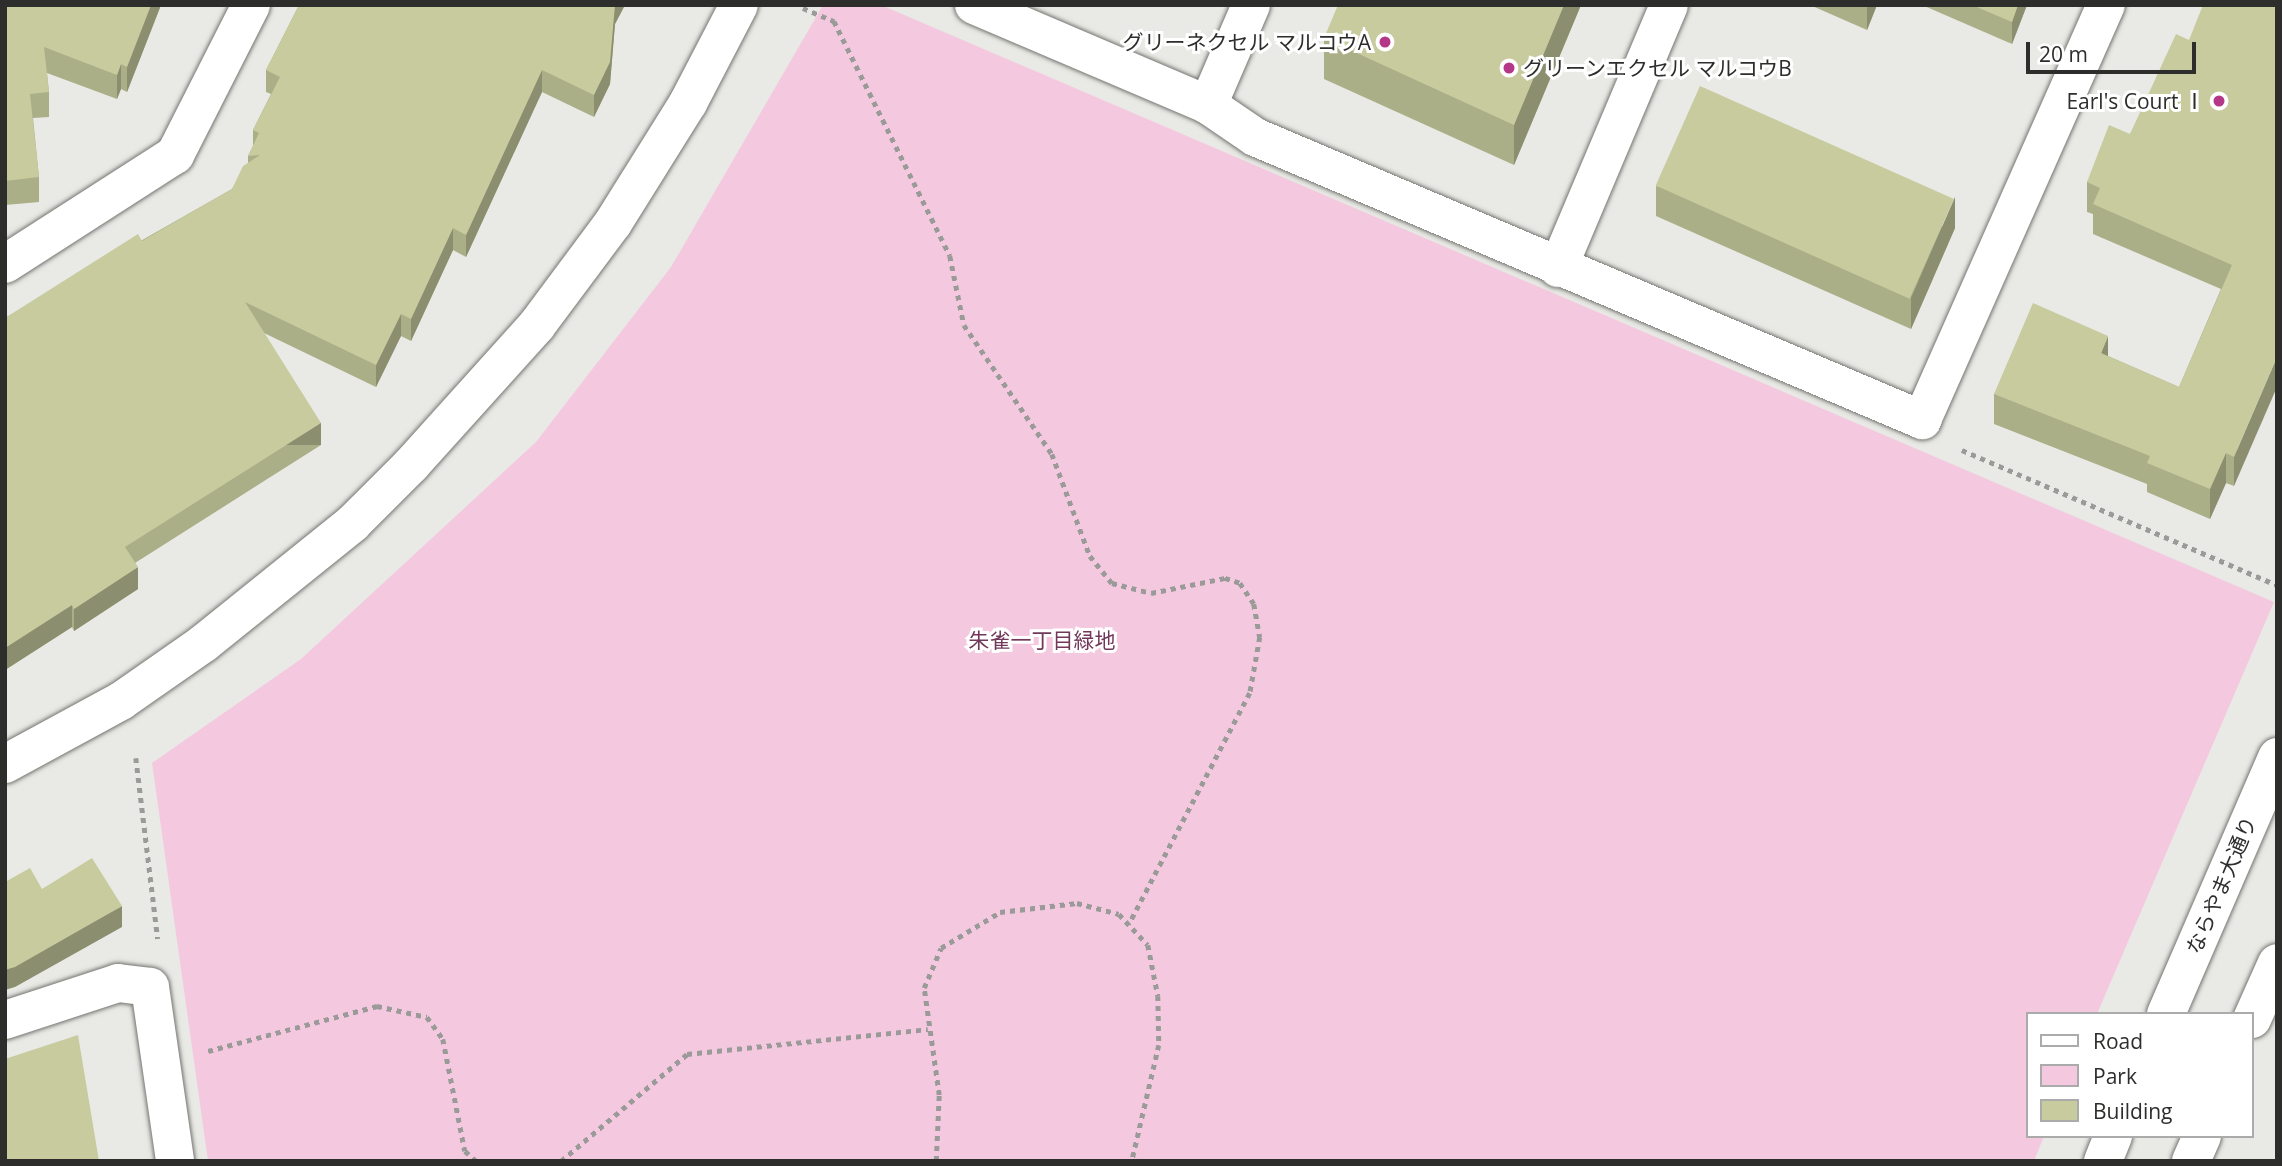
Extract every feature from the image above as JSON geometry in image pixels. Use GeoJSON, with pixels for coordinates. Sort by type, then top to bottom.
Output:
{"type":"FeatureCollection","features":[{"type":"Feature","properties":{"kind":"street"},"geometry":{"type":"LineString","coordinates":[[5,264],[175,155],[251,5]]}},
{"type":"Feature","properties":{"kind":"street"},"geometry":{"type":"LineString","coordinates":[[5,765],[121,701],[204,643],[353,523],[411,465],[537,325],[613,223],[688,103],[739,5]]}},
{"type":"Feature","properties":{"kind":"street"},"geometry":{"type":"LineString","coordinates":[[974,5],[1208,105],[1255,137],[1558,268],[1922,420],[2106,5]]}},
{"type":"Feature","properties":{"kind":"street"},"geometry":{"type":"LineString","coordinates":[[1208,105],[1251,5]]}},
{"type":"Feature","properties":{"kind":"street"},"geometry":{"type":"LineString","coordinates":[[1558,268],[1669,5]]}},
{"type":"Feature","properties":{"kind":"street","name":"ならやま大通り"},"geometry":{"type":"LineString","coordinates":[[2167,1012],[2277,757]]}},
{"type":"Feature","properties":{"kind":"street"},"geometry":{"type":"LineString","coordinates":[[2254,1014],[2277,962]]}},
{"type":"Feature","properties":{"kind":"street"},"geometry":{"type":"LineString","coordinates":[[5,1020],[118,983],[150,987],[175,1161]]}},
{"type":"Feature","properties":{"kind":"street"},"geometry":{"type":"LineString","coordinates":[[2103,1161],[2112,1138]]}},
{"type":"Feature","properties":{"kind":"street"},"geometry":{"type":"LineString","coordinates":[[2191,1161],[2201,1138]]}},
{"type":"Feature","properties":{"kind":"path"},"geometry":{"type":"LineString","coordinates":[[803,8],[834,21],[950,256],[964,324],[1052,454],[1090,556],[1112,583],[1151,593],[1225,578],[1240,583],[1254,604],[1261,637],[1250,693],[1129,923]]}},
{"type":"Feature","properties":{"kind":"path"},"geometry":{"type":"LineString","coordinates":[[1922,420],[1958,448],[2277,585]]}},
{"type":"Feature","properties":{"kind":"path"},"geometry":{"type":"LineString","coordinates":[[136,758],[159,954],[150,987]]}},
{"type":"Feature","properties":{"kind":"path"},"geometry":{"type":"LineString","coordinates":[[936,1161],[939,1095],[928,1029],[925,989],[941,948],[1000,912],[1077,903],[1119,914],[1148,945],[1158,996],[1158,1045],[1132,1161]]}},
{"type":"Feature","properties":{"kind":"path"},"geometry":{"type":"LineString","coordinates":[[159,1063],[377,1006],[427,1017],[443,1039],[465,1151],[476,1161]]}},
{"type":"Feature","properties":{"kind":"path"},"geometry":{"type":"LineString","coordinates":[[561,1161],[687,1054],[928,1029]]}},
{"type":"Feature","properties":{"kind":"green space","name":"朱雀一丁目緑地"},"geometry":{"type":"Polygon","coordinates":[[[823,5],[881,5],[2274,602],[2098,1012],[2026,1012],[2026,1138],[2043,1138],[2034,1161],[208,1161],[152,763],[301,659],[536,442],[671,267],[823,5]]]}},
{"type":"Feature","properties":{"kind":"building"},"geometry":{"type":"Polygon","coordinates":[[[5,5],[151,5],[127,67],[121,64],[117,75],[44,47],[49,92],[30,94],[39,177],[5,181],[5,5]]]}},
{"type":"Feature","properties":{"kind":"building"},"geometry":{"type":"Polygon","coordinates":[[[299,5],[615,5],[610,62],[594,95],[542,70],[466,235],[453,228],[411,319],[401,314],[376,365],[245,302],[321,423],[125,547],[138,567],[74,609],[72,605],[5,648],[5,318],[138,234],[142,241],[232,189],[243,166],[260,155],[248,156],[259,133],[253,130],[280,77],[266,70],[299,5]]]}},
{"type":"Feature","properties":{"kind":"building"},"geometry":{"type":"Polygon","coordinates":[[[1338,5],[1564,5],[1514,125],[1324,38],[1338,5]]]}},
{"type":"Feature","properties":{"kind":"building"},"geometry":{"type":"Polygon","coordinates":[[[1972,5],[2018,5],[2012,22],[1972,5]]]}},
{"type":"Feature","properties":{"kind":"building"},"geometry":{"type":"Polygon","coordinates":[[[2203,5],[2277,5],[2277,357],[2234,457],[2226,453],[2210,489],[2147,463],[2150,456],[1994,394],[2033,303],[2108,336],[2101,353],[2179,387],[2232,265],[2093,204],[2100,188],[2087,182],[2109,125],[2130,134],[2176,34],[2189,40],[2203,5]]]}},
{"type":"Feature","properties":{"kind":"building"},"geometry":{"type":"Polygon","coordinates":[[[1700,86],[1954,199],[1910,299],[1656,186],[1700,86]]]}},
{"type":"Feature","properties":{"kind":"building"},"geometry":{"type":"Polygon","coordinates":[[[92,858],[122,906],[15,967],[5,970],[5,882],[30,868],[42,889],[92,858]]]}},
{"type":"Feature","properties":{"kind":"building"},"geometry":{"type":"Polygon","coordinates":[[[78,1035],[99,1161],[5,1161],[5,1059],[78,1035]]]}},
{"type":"Feature","properties":{"kind":"place","name":"グリーネクセル マルコウA"},"geometry":{"type":"Point","coordinates":[1385,42]}},
{"type":"Feature","properties":{"kind":"place","name":"グリーンエクセル マルコウB"},"geometry":{"type":"Point","coordinates":[1509,68]}},
{"type":"Feature","properties":{"kind":"place","name":"Earl's Court Ⅰ"},"geometry":{"type":"Point","coordinates":[2219,101]}}]}
